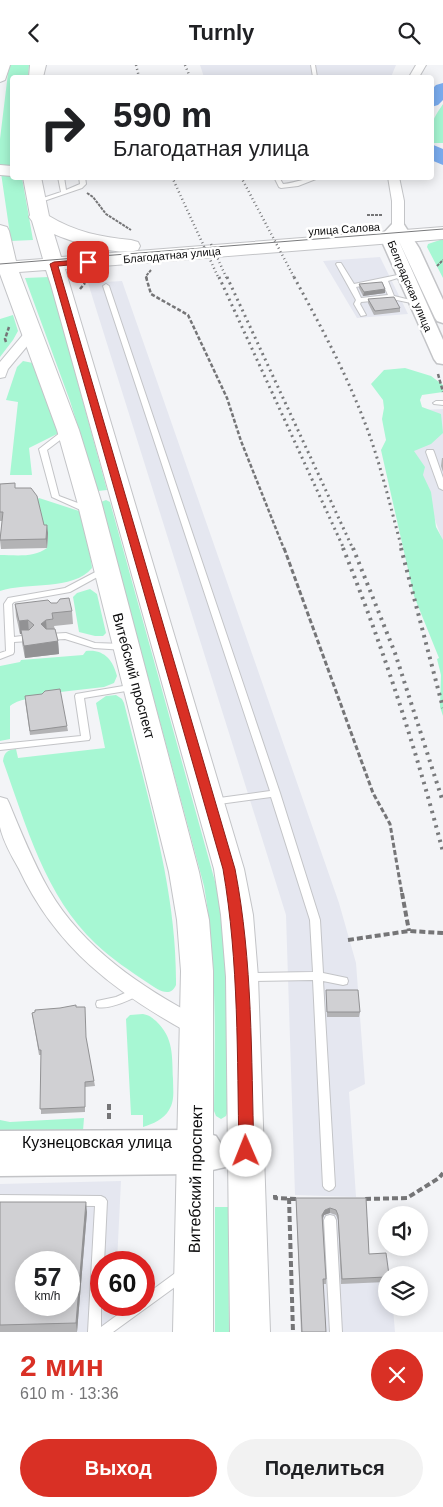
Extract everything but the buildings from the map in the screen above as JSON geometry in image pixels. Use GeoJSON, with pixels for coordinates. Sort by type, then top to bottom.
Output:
{"type":"FeatureCollection","features":[{"type":"Feature","properties":{"kind":"main road"},"geometry":{"type":"LineString","coordinates":[[0,77],[2,65]]}},
{"type":"Feature","properties":{"kind":"main road"},"geometry":{"type":"LineString","coordinates":[[32,180],[37,209],[51,259],[63,293],[210,802],[231,878],[238,915],[242,977],[250,1332]]}},
{"type":"Feature","properties":{"kind":"main road"},"geometry":{"type":"LineString","coordinates":[[37,209],[60,231],[78,238],[139,250]]}},
{"type":"Feature","properties":{"kind":"main road","name":"улица Салова"},"geometry":{"type":"LineString","coordinates":[[249,243],[443,223]]}},
{"type":"Feature","properties":{"kind":"main road","name":"улица Салова"},"geometry":{"type":"LineString","coordinates":[[395,228],[443,233]]}},
{"type":"Feature","properties":{"kind":"main road","name":"Витебский проспект"},"geometry":{"type":"LineString","coordinates":[[0,231],[3,262],[68,430],[90,506],[184,872],[193,920],[197,971],[194,1332]]}},
{"type":"Feature","properties":{"kind":"main road","name":"Благодатная улица"},"geometry":{"type":"LineString","coordinates":[[3,262],[249,243]]}},
{"type":"Feature","properties":{"kind":"main road"},"geometry":{"type":"LineString","coordinates":[[63,293],[90,275],[139,250]]}},
{"type":"Feature","properties":{"kind":"main road"},"geometry":{"type":"LineString","coordinates":[[90,506],[95,497],[105,495],[122,497]]}},
{"type":"Feature","properties":{"kind":"street"},"geometry":{"type":"LineString","coordinates":[[394,180],[398,201],[395,228]]}},
{"type":"Feature","properties":{"kind":"street","name":"Белградская улица"},"geometry":{"type":"LineString","coordinates":[[395,228],[405,274],[441,367]]}},
{"type":"Feature","properties":{"kind":"street","name":"Белградская улица"},"geometry":{"type":"LineString","coordinates":[[395,228],[443,317]]}},
{"type":"Feature","properties":{"kind":"street"},"geometry":{"type":"LineString","coordinates":[[1,370],[32,333]]}},
{"type":"Feature","properties":{"kind":"street"},"geometry":{"type":"LineString","coordinates":[[0,803],[30,874],[58,919],[93,957],[136,992],[157,1006],[197,1027]]}},
{"type":"Feature","properties":{"kind":"street","name":"Кузнецовская улица"},"geometry":{"type":"LineString","coordinates":[[0,1143],[195,1152]]}},
{"type":"Feature","properties":{"kind":"street","name":"Кузнецовская улица"},"geometry":{"type":"LineString","coordinates":[[0,1164],[195,1152],[246,1151]]}},
{"type":"Feature","properties":{"kind":"lane"},"geometry":{"type":"LineString","coordinates":[[62,180],[64,192]]}},
{"type":"Feature","properties":{"kind":"lane"},"geometry":{"type":"LineString","coordinates":[[37,209],[64,192],[83,185],[82,180]]}},
{"type":"Feature","properties":{"kind":"lane"},"geometry":{"type":"LineString","coordinates":[[278,180],[281,186],[296,185],[311,180]]}},
{"type":"Feature","properties":{"kind":"lane"},"geometry":{"type":"LineString","coordinates":[[339,264],[360,300]]}},
{"type":"Feature","properties":{"kind":"lane"},"geometry":{"type":"LineString","coordinates":[[352,286],[405,274]]}},
{"type":"Feature","properties":{"kind":"lane"},"geometry":{"type":"LineString","coordinates":[[384,280],[392,297]]}},
{"type":"Feature","properties":{"kind":"lane"},"geometry":{"type":"LineString","coordinates":[[106,286],[275,793],[315,920],[329,1186]]}},
{"type":"Feature","properties":{"kind":"lane"},"geometry":{"type":"LineString","coordinates":[[360,300],[392,297],[416,302]]}},
{"type":"Feature","properties":{"kind":"lane"},"geometry":{"type":"LineString","coordinates":[[360,300],[357,304],[363,315]]}},
{"type":"Feature","properties":{"kind":"lane"},"geometry":{"type":"LineString","coordinates":[[430,452],[443,488]]}},
{"type":"Feature","properties":{"kind":"lane"},"geometry":{"type":"LineString","coordinates":[[0,656],[10,652],[8,603],[15,599],[67,591],[106,570]]}},
{"type":"Feature","properties":{"kind":"lane"},"geometry":{"type":"LineString","coordinates":[[52,593],[54,602]]}},
{"type":"Feature","properties":{"kind":"lane"},"geometry":{"type":"LineString","coordinates":[[58,626],[59,636]]}},
{"type":"Feature","properties":{"kind":"lane"},"geometry":{"type":"LineString","coordinates":[[48,637],[66,636],[94,645],[126,648]]}},
{"type":"Feature","properties":{"kind":"lane"},"geometry":{"type":"LineString","coordinates":[[10,640],[29,638]]}},
{"type":"Feature","properties":{"kind":"lane"},"geometry":{"type":"LineString","coordinates":[[0,747],[86,738],[79,696],[137,687]]}},
{"type":"Feature","properties":{"kind":"lane"},"geometry":{"type":"LineString","coordinates":[[210,802],[275,793]]}},
{"type":"Feature","properties":{"kind":"lane"},"geometry":{"type":"LineString","coordinates":[[242,977],[318,976],[343,981]]}},
{"type":"Feature","properties":{"kind":"lane"},"geometry":{"type":"LineString","coordinates":[[101,1004],[118,1000],[136,992]]}},
{"type":"Feature","properties":{"kind":"lane"},"geometry":{"type":"LineString","coordinates":[[0,1200],[101,1201],[94,1332]]}},
{"type":"Feature","properties":{"kind":"lane"},"geometry":{"type":"LineString","coordinates":[[330,1220],[336,1332]]}},
{"type":"Feature","properties":{"kind":"lane"},"geometry":{"type":"LineString","coordinates":[[155,1295],[194,1267]]}},
{"type":"Feature","properties":{"kind":"lane"},"geometry":{"type":"LineString","coordinates":[[103,1332],[125,1316]]}},
{"type":"Feature","properties":{"kind":"path"},"geometry":{"type":"LineString","coordinates":[[77,188],[91,195],[139,250],[151,294],[188,315],[227,398],[241,441],[298,586],[309,621],[373,793],[390,825],[409,931]]}},
{"type":"Feature","properties":{"kind":"path"},"geometry":{"type":"LineString","coordinates":[[367,215],[395,228]]}},
{"type":"Feature","properties":{"kind":"path"},"geometry":{"type":"LineString","coordinates":[[8,346],[5,339],[9,323]]}},
{"type":"Feature","properties":{"kind":"path"},"geometry":{"type":"LineString","coordinates":[[441,367],[443,392]]}},
{"type":"Feature","properties":{"kind":"path"},"geometry":{"type":"LineString","coordinates":[[348,940],[409,931],[443,933]]}},
{"type":"Feature","properties":{"kind":"path"},"geometry":{"type":"LineString","coordinates":[[109,1104],[109,1122]]}},
{"type":"Feature","properties":{"kind":"path"},"geometry":{"type":"LineString","coordinates":[[358,1199],[407,1198],[439,1178],[443,1173]]}},
{"type":"Feature","properties":{"kind":"path"},"geometry":{"type":"LineString","coordinates":[[275,1198],[308,1199]]}},
{"type":"Feature","properties":{"kind":"path"},"geometry":{"type":"LineString","coordinates":[[289,1198],[293,1332]]}},
{"type":"Feature","properties":{"kind":"shaded area"},"geometry":{"type":"Polygon","coordinates":[[[200,65],[396,65],[392,75],[203,75],[200,65]]]}},
{"type":"Feature","properties":{"kind":"shaded area"},"geometry":{"type":"Polygon","coordinates":[[[380,257],[408,314],[357,318],[323,261],[380,257]]]}},
{"type":"Feature","properties":{"kind":"shaded area"},"geometry":{"type":"Polygon","coordinates":[[[122,281],[339,903],[356,963],[365,1084],[349,1092],[356,1197],[295,1195],[286,915],[88,283],[122,281]]]}},
{"type":"Feature","properties":{"kind":"shaded area"},"geometry":{"type":"Polygon","coordinates":[[[443,409],[443,542],[396,411],[443,409]]]}},
{"type":"Feature","properties":{"kind":"shaded area"},"geometry":{"type":"Polygon","coordinates":[[[121,1181],[118,1251],[90,1251],[90,1316],[114,1316],[113,1332],[0,1332],[0,1184],[121,1181]]]}},
{"type":"Feature","properties":{"kind":"shaded area"},"geometry":{"type":"Polygon","coordinates":[[[298,1203],[367,1204],[369,1258],[388,1258],[388,1266],[378,1266],[378,1316],[394,1316],[395,1332],[303,1332],[298,1203]]]}},
{"type":"Feature","properties":{"kind":"green space"},"geometry":{"type":"Polygon","coordinates":[[[9,65],[29,65],[28,75],[10,75],[10,167],[0,166],[0,139],[9,65]]]}},
{"type":"Feature","properties":{"kind":"green space"},"geometry":{"type":"Polygon","coordinates":[[[443,104],[443,143],[434,143],[434,118],[443,104]]]}},
{"type":"Feature","properties":{"kind":"green space"},"geometry":{"type":"Polygon","coordinates":[[[1,173],[10,174],[10,180],[22,180],[33,240],[11,241],[1,173]]]}},
{"type":"Feature","properties":{"kind":"green space"},"geometry":{"type":"Polygon","coordinates":[[[443,239],[443,278],[427,247],[428,244],[443,239]]]}},
{"type":"Feature","properties":{"kind":"green space"},"geometry":{"type":"Polygon","coordinates":[[[49,277],[107,490],[98,491],[70,401],[25,278],[49,277]]]}},
{"type":"Feature","properties":{"kind":"green space"},"geometry":{"type":"Polygon","coordinates":[[[13,315],[18,331],[0,357],[0,319],[13,315]]]}},
{"type":"Feature","properties":{"kind":"green space"},"geometry":{"type":"Polygon","coordinates":[[[23,361],[33,363],[59,433],[29,448],[32,475],[10,475],[18,402],[6,400],[17,367],[23,361]]]}},
{"type":"Feature","properties":{"kind":"green space"},"geometry":{"type":"Polygon","coordinates":[[[405,368],[431,376],[443,385],[443,392],[422,395],[420,400],[422,407],[441,414],[443,433],[431,444],[414,451],[425,467],[423,475],[431,492],[436,527],[443,540],[443,716],[440,707],[441,675],[437,659],[439,658],[414,596],[381,450],[386,440],[382,419],[383,400],[371,384],[384,370],[405,368]]]}},
{"type":"Feature","properties":{"kind":"green space"},"geometry":{"type":"Polygon","coordinates":[[[39,498],[79,511],[90,552],[92,568],[84,575],[62,583],[11,588],[0,591],[0,555],[30,555],[47,548],[48,534],[44,533],[35,502],[39,498]]]}},
{"type":"Feature","properties":{"kind":"green space"},"geometry":{"type":"Polygon","coordinates":[[[106,500],[110,502],[216,885],[223,941],[227,1026],[228,1111],[226,1116],[221,1119],[216,1116],[214,1111],[215,1026],[213,970],[204,886],[101,502],[106,500]]]}},
{"type":"Feature","properties":{"kind":"green space"},"geometry":{"type":"Polygon","coordinates":[[[90,589],[97,594],[106,633],[103,636],[79,632],[73,597],[77,593],[90,589]]]}},
{"type":"Feature","properties":{"kind":"green space"},"geometry":{"type":"Polygon","coordinates":[[[86,651],[98,652],[107,657],[113,665],[117,676],[114,683],[104,687],[43,694],[15,703],[10,706],[10,739],[0,741],[0,666],[20,662],[21,660],[83,655],[86,651]]]}},
{"type":"Feature","properties":{"kind":"green space"},"geometry":{"type":"Polygon","coordinates":[[[116,695],[124,703],[151,808],[166,878],[172,914],[176,985],[167,992],[159,990],[121,965],[96,944],[78,925],[63,904],[39,859],[3,761],[4,755],[7,752],[16,749],[18,758],[105,748],[96,703],[106,696],[116,695]]]}},
{"type":"Feature","properties":{"kind":"green space"},"geometry":{"type":"Polygon","coordinates":[[[143,1014],[150,1016],[162,1027],[169,1041],[172,1055],[173,1091],[171,1107],[167,1113],[158,1121],[143,1127],[143,1115],[131,1115],[126,1019],[130,1015],[143,1014]]]}},
{"type":"Feature","properties":{"kind":"green space"},"geometry":{"type":"Polygon","coordinates":[[[84,1118],[83,1131],[0,1132],[0,1120],[10,1122],[84,1118]]]}},
{"type":"Feature","properties":{"kind":"green space"},"geometry":{"type":"Polygon","coordinates":[[[215,1207],[228,1207],[229,1332],[215,1332],[215,1207]]]}},
{"type":"Feature","properties":{"kind":"waterway"},"geometry":{"type":"LineString","coordinates":[[434,98],[443,89]]}},
{"type":"Feature","properties":{"kind":"waterway"},"geometry":{"type":"LineString","coordinates":[[434,152],[443,159]]}},
{"type":"Feature","properties":{"kind":"tram line"},"geometry":{"type":"LineString","coordinates":[[0,264],[443,229]]}},
{"type":"Feature","properties":{"kind":"railway"},"geometry":{"type":"LineString","coordinates":[[136,65],[138,75]]}},
{"type":"Feature","properties":{"kind":"railway"},"geometry":{"type":"LineString","coordinates":[[185,65],[189,75]]}},
{"type":"Feature","properties":{"kind":"railway"},"geometry":{"type":"LineString","coordinates":[[173,180],[219,279]]}},
{"type":"Feature","properties":{"kind":"railway"},"geometry":{"type":"LineString","coordinates":[[243,180],[295,279]]}},
{"type":"Feature","properties":{"kind":"railway"},"geometry":{"type":"LineString","coordinates":[[211,244],[227,279]]}},
{"type":"Feature","properties":{"kind":"railway"},"geometry":{"type":"LineString","coordinates":[[219,277],[344,549]]}},
{"type":"Feature","properties":{"kind":"railway"},"geometry":{"type":"LineString","coordinates":[[227,277],[353,549]]}},
{"type":"Feature","properties":{"kind":"railway"},"geometry":{"type":"LineString","coordinates":[[294,277],[322,329],[356,400],[380,467],[402,549]]}},
{"type":"Feature","properties":{"kind":"railway"},"geometry":{"type":"LineString","coordinates":[[343,548],[372,623],[398,699],[422,775],[443,852]]}},
{"type":"Feature","properties":{"kind":"railway"},"geometry":{"type":"LineString","coordinates":[[353,548],[395,653],[443,802]]}},
{"type":"Feature","properties":{"kind":"railway"},"geometry":{"type":"LineString","coordinates":[[401,548],[443,708]]}},
{"type":"Feature","properties":{"kind":"route"},"geometry":{"type":"LineString","coordinates":[[88,262],[54,264],[229,869],[238,915],[242,977],[246,1151]]}}]}
